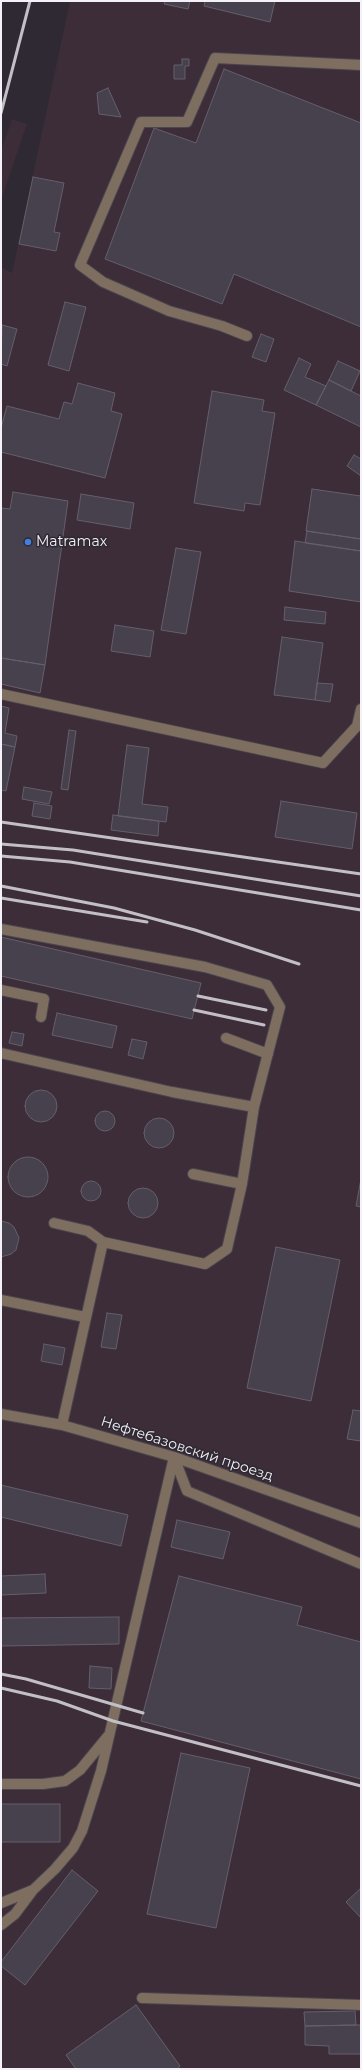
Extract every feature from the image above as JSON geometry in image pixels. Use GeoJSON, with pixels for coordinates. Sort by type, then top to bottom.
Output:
{"type":"FeatureCollection","features":[{"type":"Feature","properties":{"kind":"street"},"geometry":{"type":"LineString","coordinates":[[247,336],[222,326],[169,311],[103,282],[80,265],[141,122],[187,122],[215,58],[361,65]]}},
{"type":"Feature","properties":{"kind":"street"},"geometry":{"type":"LineString","coordinates":[[1,694],[323,763],[357,726],[361,709]]}},
{"type":"Feature","properties":{"kind":"street"},"geometry":{"type":"LineString","coordinates":[[1,928],[206,967],[267,986],[280,1007],[254,1107],[242,1184],[228,1249],[205,1264],[103,1242],[88,1231],[54,1223]]}},
{"type":"Feature","properties":{"kind":"street"},"geometry":{"type":"LineString","coordinates":[[1,990],[44,1000],[41,1017]]}},
{"type":"Feature","properties":{"kind":"street"},"geometry":{"type":"LineString","coordinates":[[226,1038],[268,1054]]}},
{"type":"Feature","properties":{"kind":"street"},"geometry":{"type":"LineString","coordinates":[[1,1053],[172,1092],[254,1107]]}},
{"type":"Feature","properties":{"kind":"street"},"geometry":{"type":"LineString","coordinates":[[193,1174],[242,1184]]}},
{"type":"Feature","properties":{"kind":"street"},"geometry":{"type":"LineString","coordinates":[[62,1425],[103,1242]]}},
{"type":"Feature","properties":{"kind":"street"},"geometry":{"type":"LineString","coordinates":[[1,1300],[85,1318]]}},
{"type":"Feature","properties":{"kind":"street","name":"Нефтебазовский проезд"},"geometry":{"type":"LineString","coordinates":[[1,1414],[62,1425],[174,1457],[361,1523]]}},
{"type":"Feature","properties":{"kind":"street"},"geometry":{"type":"LineString","coordinates":[[174,1457],[187,1491],[361,1564]]}},
{"type":"Feature","properties":{"kind":"street"},"geometry":{"type":"LineString","coordinates":[[1,1925],[15,1914],[33,1890],[55,1869],[73,1848],[82,1831],[92,1804],[174,1457]]}},
{"type":"Feature","properties":{"kind":"street"},"geometry":{"type":"LineString","coordinates":[[1,1784],[43,1784],[65,1781],[80,1770],[110,1732]]}},
{"type":"Feature","properties":{"kind":"street"},"geometry":{"type":"LineString","coordinates":[[1,1903],[33,1890]]}},
{"type":"Feature","properties":{"kind":"street"},"geometry":{"type":"LineString","coordinates":[[142,1998],[361,2005]]}},
{"type":"Feature","properties":{"kind":"shaded area"},"geometry":{"type":"Polygon","coordinates":[[[70,1],[361,1],[361,2069],[1,2069],[1,267],[12,273],[70,1]]]}},
{"type":"Feature","properties":{"kind":"shaded area"},"geometry":{"type":"Polygon","coordinates":[[[12,119],[27,124],[1,200],[1,150],[12,119]]]}},
{"type":"Feature","properties":{"kind":"building"},"geometry":{"type":"Polygon","coordinates":[[[165,1],[190,1],[188,9],[164,4],[165,1]]]}},
{"type":"Feature","properties":{"kind":"building"},"geometry":{"type":"Polygon","coordinates":[[[205,1],[275,1],[270,22],[204,6],[205,1]]]}},
{"type":"Feature","properties":{"kind":"building"},"geometry":{"type":"Polygon","coordinates":[[[182,59],[189,59],[189,66],[185,66],[185,79],[174,79],[174,65],[182,65],[182,59]]]}},
{"type":"Feature","properties":{"kind":"building"},"geometry":{"type":"Polygon","coordinates":[[[224,69],[361,123],[361,327],[234,274],[222,304],[105,259],[154,128],[196,143],[224,69]]]}},
{"type":"Feature","properties":{"kind":"building"},"geometry":{"type":"Polygon","coordinates":[[[108,88],[121,117],[99,114],[97,93],[108,88]]]}},
{"type":"Feature","properties":{"kind":"building"},"geometry":{"type":"Polygon","coordinates":[[[33,177],[64,183],[54,232],[60,233],[56,251],[19,244],[33,177]]]}},
{"type":"Feature","properties":{"kind":"building"},"geometry":{"type":"Polygon","coordinates":[[[65,302],[86,307],[69,371],[48,365],[65,302]]]}},
{"type":"Feature","properties":{"kind":"building"},"geometry":{"type":"Polygon","coordinates":[[[2,325],[17,329],[7,366],[1,364],[2,325]]]}},
{"type":"Feature","properties":{"kind":"building"},"geometry":{"type":"Polygon","coordinates":[[[261,334],[274,339],[266,362],[252,357],[261,334]]]}},
{"type":"Feature","properties":{"kind":"building"},"geometry":{"type":"Polygon","coordinates":[[[299,358],[311,364],[305,377],[326,386],[316,405],[284,390],[299,358]]]}},
{"type":"Feature","properties":{"kind":"building"},"geometry":{"type":"Polygon","coordinates":[[[338,361],[360,371],[351,391],[329,380],[338,361]]]}},
{"type":"Feature","properties":{"kind":"building"},"geometry":{"type":"Polygon","coordinates":[[[329,380],[361,396],[361,427],[316,405],[329,380]]]}},
{"type":"Feature","properties":{"kind":"building"},"geometry":{"type":"Polygon","coordinates":[[[78,383],[115,393],[111,411],[122,414],[105,478],[1,452],[1,428],[7,406],[59,419],[64,402],[72,404],[78,383]]]}},
{"type":"Feature","properties":{"kind":"building"},"geometry":{"type":"Polygon","coordinates":[[[212,391],[264,400],[262,411],[275,413],[260,505],[245,503],[244,511],[194,503],[212,391]]]}},
{"type":"Feature","properties":{"kind":"building"},"geometry":{"type":"Polygon","coordinates":[[[354,455],[361,459],[361,476],[347,466],[354,455]]]}},
{"type":"Feature","properties":{"kind":"building"},"geometry":{"type":"Polygon","coordinates":[[[312,489],[361,496],[361,539],[306,531],[312,489]]]}},
{"type":"Feature","properties":{"kind":"building"},"geometry":{"type":"Polygon","coordinates":[[[13,492],[68,501],[45,665],[1,658],[1,508],[10,509],[13,492]]]}},
{"type":"Feature","properties":{"kind":"building"},"geometry":{"type":"Polygon","coordinates":[[[81,494],[134,503],[130,529],[77,520],[81,494]]]}},
{"type":"Feature","properties":{"kind":"building"},"geometry":{"type":"Polygon","coordinates":[[[307,531],[361,539],[361,551],[305,543],[307,531]]]}},
{"type":"Feature","properties":{"kind":"building"},"geometry":{"type":"Polygon","coordinates":[[[295,541],[361,551],[361,602],[289,591],[295,541]]]}},
{"type":"Feature","properties":{"kind":"building"},"geometry":{"type":"Polygon","coordinates":[[[176,548],[201,552],[186,634],[161,630],[176,548]]]}},
{"type":"Feature","properties":{"kind":"building"},"geometry":{"type":"Polygon","coordinates":[[[285,607],[326,612],[325,624],[284,620],[285,607]]]}},
{"type":"Feature","properties":{"kind":"building"},"geometry":{"type":"Polygon","coordinates":[[[115,625],[154,631],[150,657],[111,651],[115,625]]]}},
{"type":"Feature","properties":{"kind":"building"},"geometry":{"type":"Polygon","coordinates":[[[282,637],[323,643],[315,700],[274,695],[282,637]]]}},
{"type":"Feature","properties":{"kind":"building"},"geometry":{"type":"Polygon","coordinates":[[[1,658],[45,665],[40,693],[1,684],[1,658]]]}},
{"type":"Feature","properties":{"kind":"building"},"geometry":{"type":"Polygon","coordinates":[[[317,683],[333,684],[330,702],[315,700],[317,683]]]}},
{"type":"Feature","properties":{"kind":"building"},"geometry":{"type":"Polygon","coordinates":[[[1,706],[9,708],[5,733],[17,736],[15,747],[1,744],[1,706]]]}},
{"type":"Feature","properties":{"kind":"building"},"geometry":{"type":"Polygon","coordinates":[[[69,730],[76,731],[68,790],[61,789],[69,730]]]}},
{"type":"Feature","properties":{"kind":"building"},"geometry":{"type":"Polygon","coordinates":[[[1,744],[15,747],[6,791],[1,790],[1,744]]]}},
{"type":"Feature","properties":{"kind":"building"},"geometry":{"type":"Polygon","coordinates":[[[127,745],[149,748],[142,804],[168,807],[166,822],[118,816],[127,745]]]}},
{"type":"Feature","properties":{"kind":"building"},"geometry":{"type":"Polygon","coordinates":[[[24,787],[52,792],[49,804],[22,799],[24,787]]]}},
{"type":"Feature","properties":{"kind":"building"},"geometry":{"type":"Polygon","coordinates":[[[281,801],[357,813],[352,849],[275,837],[281,801]]]}},
{"type":"Feature","properties":{"kind":"building"},"geometry":{"type":"Polygon","coordinates":[[[34,803],[52,806],[50,819],[32,816],[34,803]]]}},
{"type":"Feature","properties":{"kind":"building"},"geometry":{"type":"Polygon","coordinates":[[[113,815],[159,821],[158,836],[111,830],[113,815]]]}},
{"type":"Feature","properties":{"kind":"building"},"geometry":{"type":"Polygon","coordinates":[[[1,937],[201,983],[192,1019],[1,976],[1,937]]]}},
{"type":"Feature","properties":{"kind":"building"},"geometry":{"type":"Polygon","coordinates":[[[57,1013],[117,1026],[112,1048],[52,1035],[57,1013]]]}},
{"type":"Feature","properties":{"kind":"building"},"geometry":{"type":"Polygon","coordinates":[[[12,1032],[24,1034],[22,1046],[9,1043],[12,1032]]]}},
{"type":"Feature","properties":{"kind":"building"},"geometry":{"type":"Polygon","coordinates":[[[132,1039],[147,1042],[143,1059],[128,1055],[132,1039]]]}},
{"type":"Feature","properties":{"kind":"building"},"geometry":{"type":"Polygon","coordinates":[[[38,1090],[44,1090],[54,1097],[57,1106],[56,1112],[50,1119],[44,1122],[38,1122],[28,1115],[25,1109],[25,1103],[32,1093],[38,1090]]]}},
{"type":"Feature","properties":{"kind":"building"},"geometry":{"type":"Polygon","coordinates":[[[105,1111],[112,1114],[115,1121],[112,1128],[105,1131],[98,1128],[95,1121],[98,1114],[105,1111]]]}},
{"type":"Feature","properties":{"kind":"building"},"geometry":{"type":"Polygon","coordinates":[[[159,1118],[170,1122],[174,1133],[170,1144],[159,1148],[148,1144],[144,1133],[148,1122],[159,1118]]]}},
{"type":"Feature","properties":{"kind":"building"},"geometry":{"type":"Polygon","coordinates":[[[24,1157],[32,1157],[39,1160],[45,1166],[48,1177],[45,1188],[39,1194],[32,1197],[24,1197],[17,1194],[11,1188],[8,1181],[8,1173],[11,1166],[17,1160],[24,1157]]]}},
{"type":"Feature","properties":{"kind":"building"},"geometry":{"type":"Polygon","coordinates":[[[361,1179],[361,1207],[356,1206],[361,1179]]]}},
{"type":"Feature","properties":{"kind":"building"},"geometry":{"type":"Polygon","coordinates":[[[91,1181],[98,1184],[101,1191],[98,1198],[91,1201],[84,1198],[81,1191],[84,1184],[91,1181]]]}},
{"type":"Feature","properties":{"kind":"building"},"geometry":{"type":"Polygon","coordinates":[[[143,1188],[154,1192],[158,1203],[154,1214],[143,1218],[132,1214],[128,1203],[132,1192],[143,1188]]]}},
{"type":"Feature","properties":{"kind":"building"},"geometry":{"type":"Polygon","coordinates":[[[1,1221],[9,1223],[14,1227],[19,1238],[16,1250],[11,1254],[1,1257],[1,1221]]]}},
{"type":"Feature","properties":{"kind":"building"},"geometry":{"type":"Polygon","coordinates":[[[276,1247],[340,1260],[311,1401],[247,1388],[276,1247]]]}},
{"type":"Feature","properties":{"kind":"building"},"geometry":{"type":"Polygon","coordinates":[[[107,1313],[122,1315],[116,1349],[101,1347],[107,1313]]]}},
{"type":"Feature","properties":{"kind":"building"},"geometry":{"type":"Polygon","coordinates":[[[44,1344],[65,1348],[62,1365],[41,1361],[44,1344]]]}},
{"type":"Feature","properties":{"kind":"building"},"geometry":{"type":"Polygon","coordinates":[[[353,1410],[361,1411],[361,1441],[347,1439],[353,1410]]]}},
{"type":"Feature","properties":{"kind":"building"},"geometry":{"type":"Polygon","coordinates":[[[1,1485],[128,1515],[121,1546],[1,1517],[1,1485]]]}},
{"type":"Feature","properties":{"kind":"building"},"geometry":{"type":"Polygon","coordinates":[[[177,1520],[230,1532],[223,1559],[171,1547],[177,1520]]]}},
{"type":"Feature","properties":{"kind":"building"},"geometry":{"type":"Polygon","coordinates":[[[45,1574],[46,1593],[1,1595],[1,1576],[45,1574]]]}},
{"type":"Feature","properties":{"kind":"building"},"geometry":{"type":"Polygon","coordinates":[[[179,1576],[302,1607],[297,1625],[361,1642],[361,1779],[141,1721],[179,1576]]]}},
{"type":"Feature","properties":{"kind":"building"},"geometry":{"type":"Polygon","coordinates":[[[119,1617],[119,1644],[1,1646],[1,1618],[119,1617]]]}},
{"type":"Feature","properties":{"kind":"building"},"geometry":{"type":"Polygon","coordinates":[[[90,1666],[112,1668],[111,1689],[89,1688],[90,1666]]]}},
{"type":"Feature","properties":{"kind":"building"},"geometry":{"type":"Polygon","coordinates":[[[181,1753],[250,1768],[216,1928],[147,1914],[181,1753]]]}},
{"type":"Feature","properties":{"kind":"building"},"geometry":{"type":"Polygon","coordinates":[[[1,1804],[60,1804],[60,1842],[1,1842],[1,1804]]]}},
{"type":"Feature","properties":{"kind":"building"},"geometry":{"type":"Polygon","coordinates":[[[72,1870],[98,1891],[25,1985],[1,1966],[1,1962],[72,1870]]]}},
{"type":"Feature","properties":{"kind":"building"},"geometry":{"type":"Polygon","coordinates":[[[361,1888],[361,1918],[346,1902],[361,1888]]]}},
{"type":"Feature","properties":{"kind":"building"},"geometry":{"type":"Polygon","coordinates":[[[136,2005],[180,2066],[177,2069],[76,2069],[66,2055],[136,2005]]]}},
{"type":"Feature","properties":{"kind":"building"},"geometry":{"type":"Polygon","coordinates":[[[355,2011],[356,2025],[305,2026],[304,2012],[355,2011]]]}},
{"type":"Feature","properties":{"kind":"building"},"geometry":{"type":"Polygon","coordinates":[[[361,2025],[361,2054],[329,2054],[329,2046],[305,2045],[305,2026],[361,2025]]]}},
{"type":"Feature","properties":{"kind":"railway"},"geometry":{"type":"LineString","coordinates":[[1,113],[30,1]]}},
{"type":"Feature","properties":{"kind":"railway"},"geometry":{"type":"LineString","coordinates":[[1,822],[361,874]]}},
{"type":"Feature","properties":{"kind":"railway"},"geometry":{"type":"LineString","coordinates":[[1,844],[73,850],[361,896]]}},
{"type":"Feature","properties":{"kind":"railway"},"geometry":{"type":"LineString","coordinates":[[1,856],[70,862],[361,910]]}},
{"type":"Feature","properties":{"kind":"railway"},"geometry":{"type":"LineString","coordinates":[[1,886],[114,908],[195,930],[299,964]]}},
{"type":"Feature","properties":{"kind":"railway"},"geometry":{"type":"LineString","coordinates":[[1,898],[147,922]]}},
{"type":"Feature","properties":{"kind":"railway"},"geometry":{"type":"LineString","coordinates":[[198,996],[266,1010]]}},
{"type":"Feature","properties":{"kind":"railway"},"geometry":{"type":"LineString","coordinates":[[194,1010],[264,1025]]}},
{"type":"Feature","properties":{"kind":"railway"},"geometry":{"type":"LineString","coordinates":[[1,1674],[26,1679],[143,1713]]}},
{"type":"Feature","properties":{"kind":"railway"},"geometry":{"type":"LineString","coordinates":[[1,1688],[57,1701],[113,1721],[361,1786]]}},
{"type":"Feature","properties":{"kind":"place","name":"Matramax"},"geometry":{"type":"Point","coordinates":[28,542]}}]}
